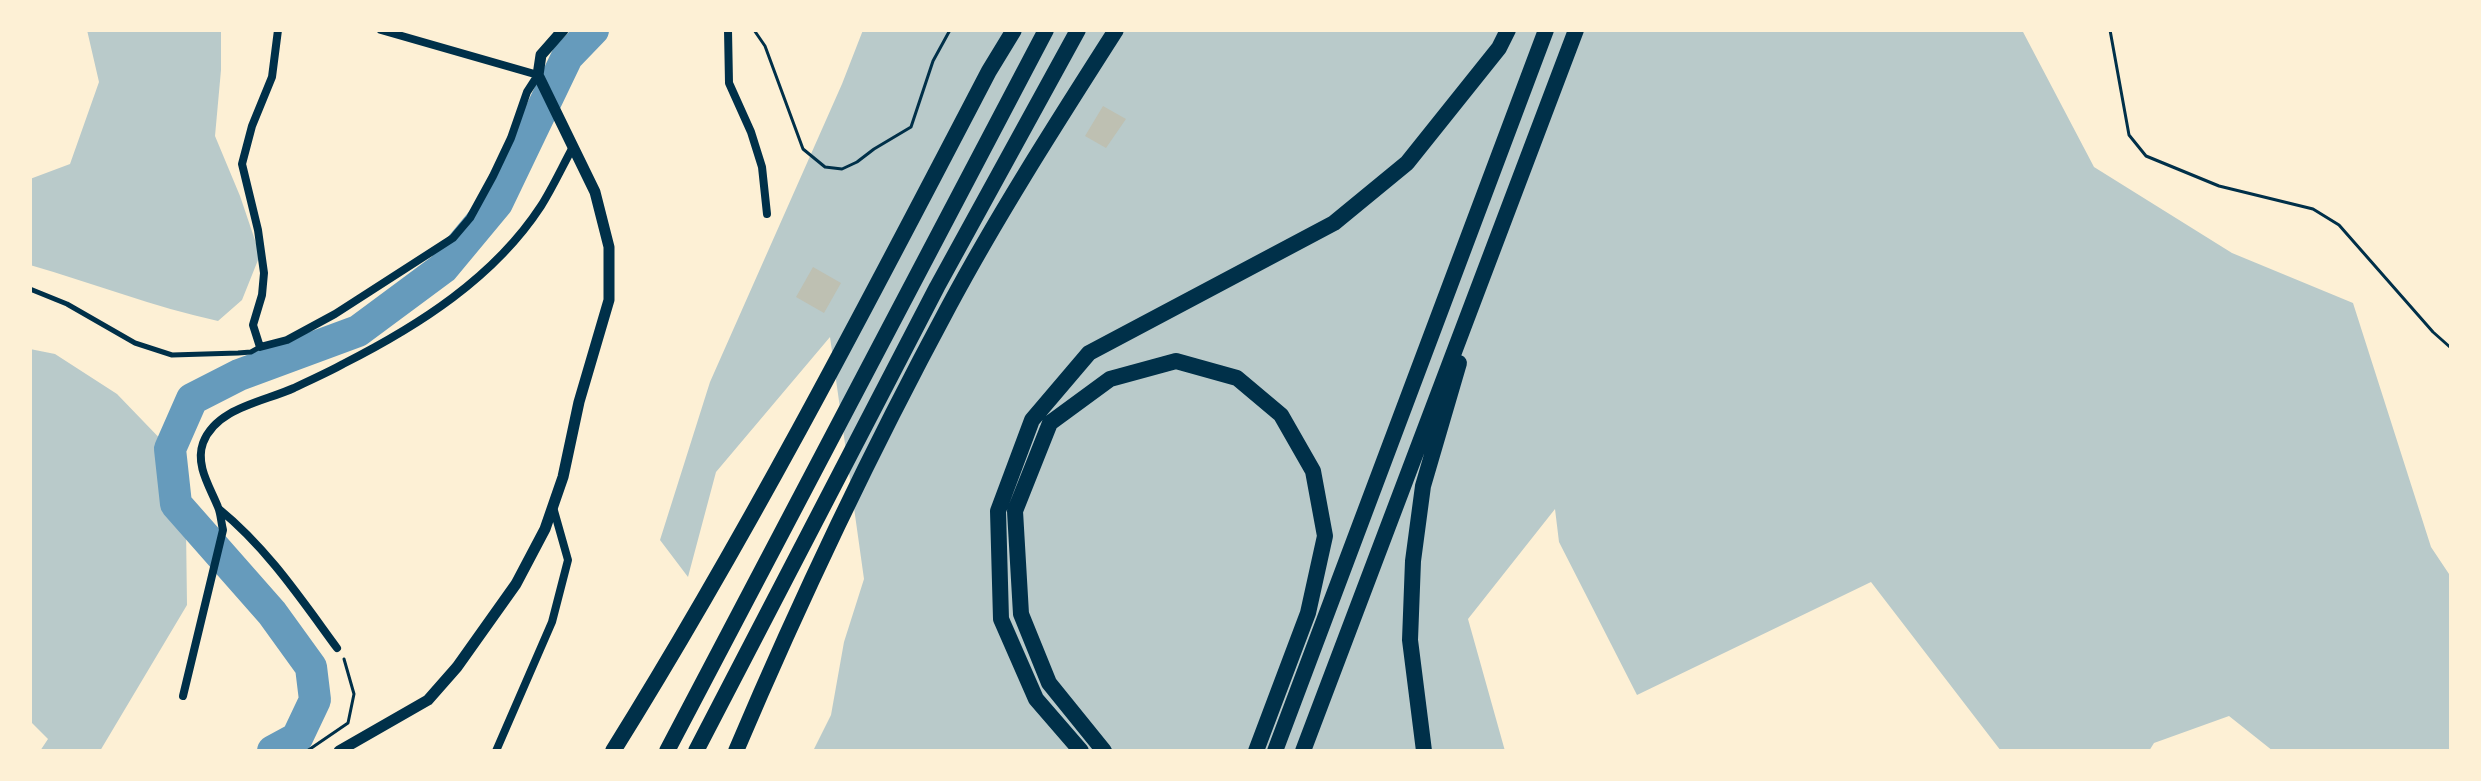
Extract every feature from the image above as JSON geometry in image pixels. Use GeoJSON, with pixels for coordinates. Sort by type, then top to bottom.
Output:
{"type":"FeatureCollection","features":[{"type":"Feature","properties":{"kind":"highway"},"geometry":{"type":"LineString","coordinates":[[613,751],[686,633],[762,498],[989,71],[1014,30]]}},
{"type":"Feature","properties":{"kind":"highway"},"geometry":{"type":"LineString","coordinates":[[667,751],[1046,30]]}},
{"type":"Feature","properties":{"kind":"highway"},"geometry":{"type":"LineString","coordinates":[[696,751],[937,287],[1078,30]]}},
{"type":"Feature","properties":{"kind":"highway"},"geometry":{"type":"LineString","coordinates":[[736,751],[769,672],[871,458],[950,305],[1035,157],[1116,30]]}},
{"type":"Feature","properties":{"kind":"highway"},"geometry":{"type":"LineString","coordinates":[[1081,751],[1036,699],[1001,619],[998,511],[1032,420],[1089,353],[1334,223],[1407,163],[1499,48],[1508,30]]}},
{"type":"Feature","properties":{"kind":"highway"},"geometry":{"type":"LineString","coordinates":[[1275,751],[1546,30]]}},
{"type":"Feature","properties":{"kind":"highway"},"geometry":{"type":"LineString","coordinates":[[1303,751],[1576,30]]}},
{"type":"Feature","properties":{"kind":"highway"},"geometry":{"type":"LineString","coordinates":[[1424,751],[1410,640],[1413,561],[1423,486],[1488,260]]}},
{"type":"Feature","properties":{"kind":"highway"},"geometry":{"type":"LineString","coordinates":[[1104,751],[1049,683],[1021,614],[1015,511],[1050,423],[1110,379],[1176,361],[1237,378],[1281,415],[1313,471],[1325,536],[1308,613],[1256,751]]}},
{"type":"Feature","properties":{"kind":"street"},"geometry":{"type":"LineString","coordinates":[[278,30],[272,77],[252,126],[242,164],[258,230],[264,273],[262,295],[253,325],[260,347],[287,340],[335,314],[453,238],[470,218],[493,176],[511,138],[527,92],[538,75],[541,55],[563,30]]}},
{"type":"Feature","properties":{"kind":"street"},"geometry":{"type":"LineString","coordinates":[[339,751],[428,700],[457,667],[516,584],[545,529],[563,477],[579,402],[609,300],[609,247],[595,192],[538,75],[381,30]]}},
{"type":"Feature","properties":{"kind":"street"},"geometry":{"type":"LineString","coordinates":[[728,30],[729,83],[751,132],[762,167],[767,214]]}},
{"type":"Feature","properties":{"kind":"street"},"geometry":{"type":"LineString","coordinates":[[183,696],[223,530],[219,509],[207,487],[201,463],[202,445],[214,425],[232,412],[340,366],[429,317],[515,239],[540,207],[573,147]]}},
{"type":"Feature","properties":{"kind":"street"},"geometry":{"type":"LineString","coordinates":[[496,751],[552,622],[568,560],[553,506]]}},
{"type":"Feature","properties":{"kind":"street"},"geometry":{"type":"LineString","coordinates":[[219,509],[273,561],[337,648]]}},
{"type":"Feature","properties":{"kind":"lane"},"geometry":{"type":"LineString","coordinates":[[30,289],[67,304],[135,343],[172,355],[251,352],[260,347]]}},
{"type":"Feature","properties":{"kind":"path"},"geometry":{"type":"LineString","coordinates":[[754,30],[765,46],[803,149],[825,167],[842,169],[911,127],[933,61],[950,30]]}},
{"type":"Feature","properties":{"kind":"path"},"geometry":{"type":"LineString","coordinates":[[2110,30],[2129,135],[2146,156],[2219,186],[2313,209],[2339,225],[2433,332],[2451,348]]}},
{"type":"Feature","properties":{"kind":"path"},"geometry":{"type":"LineString","coordinates":[[307,751],[348,723],[354,694],[346,662],[337,648]]}},
{"type":"Feature","properties":{"kind":"shaded area"},"geometry":{"type":"Polygon","coordinates":[[[87,30],[221,30],[215,136],[260,255],[242,300],[218,321],[30,265],[30,179],[70,164],[99,82],[87,30]]]}},
{"type":"Feature","properties":{"kind":"shaded area"},"geometry":{"type":"Polygon","coordinates":[[[863,30],[2022,30],[2094,167],[2232,253],[2353,303],[2431,547],[2451,577],[2451,751],[2273,751],[2229,716],[2154,743],[2149,751],[2001,751],[1871,582],[1637,695],[1559,542],[1555,509],[1468,619],[1505,751],[813,751],[831,715],[844,642],[864,579],[830,337],[716,472],[688,577],[660,540],[710,382],[863,30]]]}},
{"type":"Feature","properties":{"kind":"shaded area"},"geometry":{"type":"Polygon","coordinates":[[[30,349],[55,354],[117,394],[170,449],[186,528],[187,605],[100,751],[40,751],[48,739],[30,721],[30,349]]]}},
{"type":"Feature","properties":{"kind":"building"},"geometry":{"type":"Polygon","coordinates":[[[1103,106],[1126,119],[1106,148],[1085,136],[1103,106]]]}},
{"type":"Feature","properties":{"kind":"building"},"geometry":{"type":"Polygon","coordinates":[[[813,267],[841,283],[824,313],[796,297],[813,267]]]}},
{"type":"Feature","properties":{"kind":"waterway"},"geometry":{"type":"LineString","coordinates":[[273,751],[297,738],[315,700],[311,667],[272,613],[176,504],[170,449],[192,399],[239,375],[358,331],[443,268],[497,203],[567,57],[593,30]]}}]}
